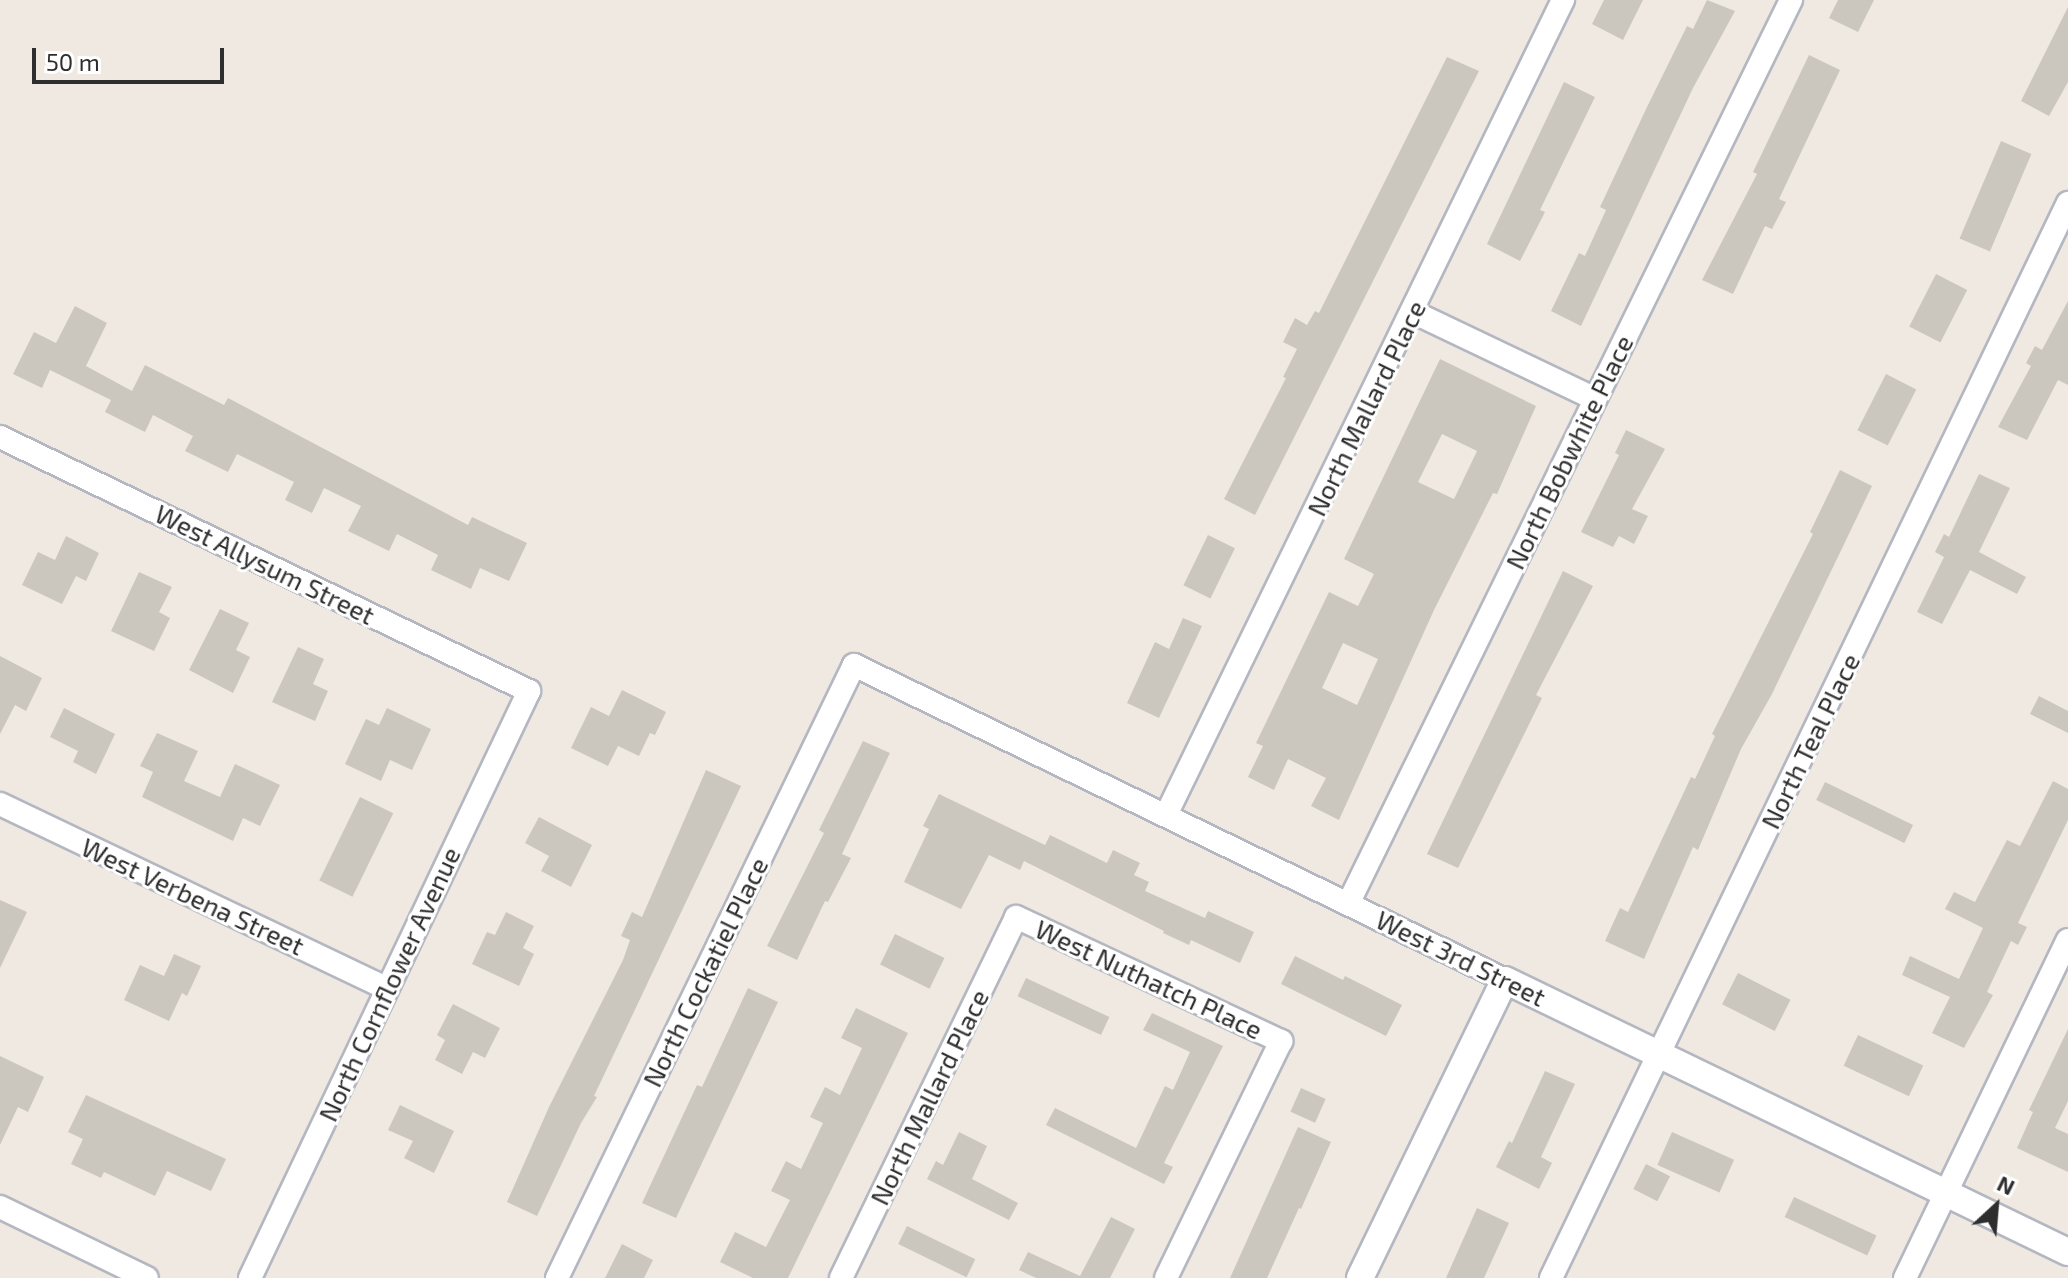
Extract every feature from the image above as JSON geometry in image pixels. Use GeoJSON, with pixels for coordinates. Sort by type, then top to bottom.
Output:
{"type":"FeatureCollection","features":[{"type":"Feature","properties":{"kind":"street","name":"North Mallard Place"},"geometry":{"type":"LineString","coordinates":[[1166,815],[1563,0]]}},
{"type":"Feature","properties":{"kind":"street","name":"North Bobwhite Place"},"geometry":{"type":"LineString","coordinates":[[1348,904],[1791,0]]}},
{"type":"Feature","properties":{"kind":"street","name":"North Teal Place"},"geometry":{"type":"LineString","coordinates":[[1551,1278],[2068,203]]}},
{"type":"Feature","properties":{"kind":"street"},"geometry":{"type":"LineString","coordinates":[[1413,312],[1595,399]]}},
{"type":"Feature","properties":{"kind":"street","name":"West Allysum Street"},"geometry":{"type":"LineString","coordinates":[[0,437],[529,691]]}},
{"type":"Feature","properties":{"kind":"street","name":"West 3rd Street"},"geometry":{"type":"LineString","coordinates":[[854,665],[2068,1252]]}},
{"type":"Feature","properties":{"kind":"street","name":"North Cockatiel Place"},"geometry":{"type":"LineString","coordinates":[[557,1278],[854,665]]}},
{"type":"Feature","properties":{"kind":"street","name":"North Cornflower Avenue"},"geometry":{"type":"LineString","coordinates":[[250,1278],[529,691]]}},
{"type":"Feature","properties":{"kind":"street","name":"West Verbena Street"},"geometry":{"type":"LineString","coordinates":[[0,804],[386,988]]}},
{"type":"Feature","properties":{"kind":"street","name":"North Mallard Place"},"geometry":{"type":"LineString","coordinates":[[841,1278],[1016,917]]}},
{"type":"Feature","properties":{"kind":"street","name":"West Nuthatch Place"},"geometry":{"type":"LineString","coordinates":[[1016,917],[1281,1041],[1166,1278]]}},
{"type":"Feature","properties":{"kind":"street"},"geometry":{"type":"LineString","coordinates":[[1905,1278],[2068,940]]}},
{"type":"Feature","properties":{"kind":"street"},"geometry":{"type":"LineString","coordinates":[[1360,1278],[1505,980]]}},
{"type":"Feature","properties":{"kind":"street"},"geometry":{"type":"LineString","coordinates":[[0,1207],[147,1278]]}},
{"type":"Feature","properties":{"kind":"building"},"geometry":{"type":"Polygon","coordinates":[[[1604,0],[1643,0],[1623,40],[1592,24],[1604,0]]]}},
{"type":"Feature","properties":{"kind":"building"},"geometry":{"type":"Polygon","coordinates":[[[1707,0],[1735,11],[1693,88],[1581,326],[1551,311],[1579,253],[1585,256],[1606,210],[1600,207],[1687,26],[1693,29],[1707,0]]]}},
{"type":"Feature","properties":{"kind":"building"},"geometry":{"type":"Polygon","coordinates":[[[1838,0],[1874,0],[1858,32],[1829,18],[1838,0]]]}},
{"type":"Feature","properties":{"kind":"building"},"geometry":{"type":"Polygon","coordinates":[[[2068,7],[2068,82],[2049,116],[2021,101],[2068,7]]]}},
{"type":"Feature","properties":{"kind":"building"},"geometry":{"type":"Polygon","coordinates":[[[1809,55],[1840,70],[1779,199],[1786,202],[1772,229],[1765,226],[1733,294],[1702,280],[1757,174],[1753,172],[1809,55]]]}},
{"type":"Feature","properties":{"kind":"building"},"geometry":{"type":"Polygon","coordinates":[[[1447,57],[1479,71],[1255,515],[1224,499],[1286,378],[1283,377],[1297,349],[1283,342],[1295,318],[1307,325],[1315,311],[1319,313],[1447,57]]]}},
{"type":"Feature","properties":{"kind":"building"},"geometry":{"type":"Polygon","coordinates":[[[1564,82],[1595,97],[1540,210],[1545,212],[1520,261],[1487,244],[1564,82]]]}},
{"type":"Feature","properties":{"kind":"building"},"geometry":{"type":"Polygon","coordinates":[[[2001,141],[2031,154],[1990,251],[1960,239],[2001,141]]]}},
{"type":"Feature","properties":{"kind":"building"},"geometry":{"type":"Polygon","coordinates":[[[1936,274],[1967,290],[1940,342],[1909,327],[1936,274]]]}},
{"type":"Feature","properties":{"kind":"building"},"geometry":{"type":"Polygon","coordinates":[[[2068,301],[2068,385],[2058,380],[2027,440],[1998,427],[2031,366],[2026,363],[2035,346],[2042,350],[2068,301]]]}},
{"type":"Feature","properties":{"kind":"building"},"geometry":{"type":"Polygon","coordinates":[[[75,306],[107,323],[86,366],[132,391],[145,365],[224,405],[228,398],[468,525],[472,517],[527,543],[509,581],[480,568],[471,589],[431,570],[438,555],[397,534],[389,551],[348,531],[361,506],[324,488],[312,513],[285,500],[294,482],[237,454],[228,472],[185,451],[193,436],[153,415],[145,432],[105,412],[111,400],[50,370],[42,388],[13,374],[34,332],[56,343],[75,306]]]}},
{"type":"Feature","properties":{"kind":"building"},"geometry":{"type":"Polygon","coordinates":[[[1440,359],[1536,406],[1497,494],[1493,493],[1434,610],[1339,820],[1311,806],[1326,778],[1288,759],[1274,790],[1248,777],[1263,746],[1256,743],[1329,592],[1358,606],[1374,574],[1344,559],[1440,359]],[[1442,434],[1418,482],[1454,499],[1477,451],[1442,434]],[[1343,643],[1322,688],[1357,705],[1378,659],[1343,643]]]}},
{"type":"Feature","properties":{"kind":"building"},"geometry":{"type":"Polygon","coordinates":[[[1886,374],[1916,389],[1888,446],[1857,430],[1886,374]]]}},
{"type":"Feature","properties":{"kind":"building"},"geometry":{"type":"Polygon","coordinates":[[[1626,430],[1665,449],[1632,509],[1648,516],[1634,544],[1619,536],[1613,547],[1581,532],[1619,455],[1615,453],[1626,430]]]}},
{"type":"Feature","properties":{"kind":"building"},"geometry":{"type":"Polygon","coordinates":[[[1840,470],[1872,486],[1772,694],[1741,749],[1698,850],[1693,847],[1644,959],[1605,941],[1620,908],[1628,912],[1691,777],[1695,779],[1715,736],[1712,734],[1813,534],[1810,532],[1840,470]]]}},
{"type":"Feature","properties":{"kind":"building"},"geometry":{"type":"Polygon","coordinates":[[[1979,474],[2010,488],[1979,552],[2026,577],[2017,594],[1970,570],[1942,624],[1917,612],[1944,557],[1935,552],[1944,534],[1949,537],[1979,474]]]}},
{"type":"Feature","properties":{"kind":"building"},"geometry":{"type":"Polygon","coordinates":[[[1208,535],[1235,548],[1210,598],[1183,585],[1208,535]]]}},
{"type":"Feature","properties":{"kind":"building"},"geometry":{"type":"Polygon","coordinates":[[[66,536],[99,553],[86,581],[76,576],[62,604],[22,585],[38,552],[55,560],[66,536]]]}},
{"type":"Feature","properties":{"kind":"building"},"geometry":{"type":"Polygon","coordinates":[[[1563,571],[1593,586],[1536,695],[1542,698],[1458,868],[1427,854],[1563,571]]]}},
{"type":"Feature","properties":{"kind":"building"},"geometry":{"type":"Polygon","coordinates":[[[139,572],[172,587],[159,612],[170,618],[154,651],[111,631],[139,572]]]}},
{"type":"Feature","properties":{"kind":"building"},"geometry":{"type":"Polygon","coordinates":[[[220,609],[249,623],[236,650],[250,657],[233,693],[189,670],[220,609]]]}},
{"type":"Feature","properties":{"kind":"building"},"geometry":{"type":"Polygon","coordinates":[[[1183,618],[1202,626],[1159,718],[1127,703],[1155,642],[1169,649],[1183,618]]]}},
{"type":"Feature","properties":{"kind":"building"},"geometry":{"type":"Polygon","coordinates":[[[298,647],[324,659],[313,684],[328,691],[315,721],[272,702],[298,647]]]}},
{"type":"Feature","properties":{"kind":"building"},"geometry":{"type":"Polygon","coordinates":[[[0,656],[42,678],[26,711],[15,705],[0,734],[0,656]]]}},
{"type":"Feature","properties":{"kind":"building"},"geometry":{"type":"Polygon","coordinates":[[[622,690],[666,712],[655,735],[650,733],[639,756],[618,746],[608,766],[571,748],[591,707],[609,716],[622,690]]]}},
{"type":"Feature","properties":{"kind":"building"},"geometry":{"type":"Polygon","coordinates":[[[2039,696],[2068,711],[2068,733],[2030,714],[2039,696]]]}},
{"type":"Feature","properties":{"kind":"building"},"geometry":{"type":"Polygon","coordinates":[[[64,708],[115,734],[96,774],[73,762],[78,751],[50,737],[64,708]]]}},
{"type":"Feature","properties":{"kind":"building"},"geometry":{"type":"Polygon","coordinates":[[[387,708],[431,729],[412,770],[390,760],[381,781],[345,764],[366,719],[379,725],[387,708]]]}},
{"type":"Feature","properties":{"kind":"building"},"geometry":{"type":"Polygon","coordinates":[[[157,733],[198,751],[184,781],[220,797],[235,764],[280,785],[260,826],[243,818],[233,841],[142,797],[153,772],[140,766],[157,733]]]}},
{"type":"Feature","properties":{"kind":"building"},"geometry":{"type":"Polygon","coordinates":[[[863,741],[890,753],[842,854],[851,858],[828,902],[825,901],[797,960],[767,946],[824,833],[819,830],[863,741]]]}},
{"type":"Feature","properties":{"kind":"building"},"geometry":{"type":"Polygon","coordinates":[[[706,770],[741,786],[594,1096],[597,1097],[581,1123],[537,1216],[507,1202],[549,1107],[623,960],[630,940],[621,936],[632,912],[642,917],[706,770]]]}},
{"type":"Feature","properties":{"kind":"building"},"geometry":{"type":"Polygon","coordinates":[[[2053,781],[2068,789],[2068,820],[2018,923],[2027,927],[2018,945],[2011,941],[1987,992],[1993,995],[1964,1048],[1932,1033],[1950,997],[1902,975],[1910,956],[1959,979],[1983,928],[1945,909],[1954,892],[1975,902],[2007,840],[2020,846],[2053,781]]]}},
{"type":"Feature","properties":{"kind":"building"},"geometry":{"type":"Polygon","coordinates":[[[1825,782],[1913,825],[1904,843],[1816,800],[1825,782]]]}},
{"type":"Feature","properties":{"kind":"building"},"geometry":{"type":"Polygon","coordinates":[[[939,794],[1045,845],[1050,835],[1107,863],[1113,850],[1140,863],[1134,875],[1149,882],[1145,891],[1205,918],[1208,911],[1254,932],[1240,963],[1191,940],[1189,945],[1163,933],[1024,861],[1020,870],[989,855],[961,909],[904,882],[929,829],[923,826],[939,794]]]}},
{"type":"Feature","properties":{"kind":"building"},"geometry":{"type":"Polygon","coordinates":[[[360,797],[393,813],[352,897],[319,881],[360,797]]]}},
{"type":"Feature","properties":{"kind":"building"},"geometry":{"type":"Polygon","coordinates":[[[539,817],[592,845],[571,887],[541,871],[549,856],[525,843],[539,817]]]}},
{"type":"Feature","properties":{"kind":"building"},"geometry":{"type":"Polygon","coordinates":[[[0,900],[27,912],[0,968],[0,900]]]}},
{"type":"Feature","properties":{"kind":"building"},"geometry":{"type":"Polygon","coordinates":[[[506,912],[534,926],[523,948],[534,954],[519,986],[472,964],[487,932],[495,935],[506,912]]]}},
{"type":"Feature","properties":{"kind":"building"},"geometry":{"type":"Polygon","coordinates":[[[895,934],[944,958],[930,989],[880,965],[895,934]]]}},
{"type":"Feature","properties":{"kind":"building"},"geometry":{"type":"Polygon","coordinates":[[[174,954],[201,966],[187,996],[182,993],[169,1021],[124,1000],[140,965],[164,976],[174,954]]]}},
{"type":"Feature","properties":{"kind":"building"},"geometry":{"type":"Polygon","coordinates":[[[1295,956],[1343,980],[1345,976],[1402,1005],[1386,1036],[1281,984],[1295,956]]]}},
{"type":"Feature","properties":{"kind":"building"},"geometry":{"type":"Polygon","coordinates":[[[1738,973],[1791,1000],[1775,1031],[1722,1004],[1738,973]]]}},
{"type":"Feature","properties":{"kind":"building"},"geometry":{"type":"Polygon","coordinates":[[[1026,978],[1109,1017],[1101,1035],[1018,996],[1026,978]]]}},
{"type":"Feature","properties":{"kind":"building"},"geometry":{"type":"Polygon","coordinates":[[[748,988],[778,1002],[676,1218],[642,1203],[697,1085],[702,1087],[748,988]]]}},
{"type":"Feature","properties":{"kind":"building"},"geometry":{"type":"Polygon","coordinates":[[[453,1004],[500,1028],[485,1058],[473,1052],[462,1074],[435,1060],[445,1040],[437,1035],[453,1004]]]}},
{"type":"Feature","properties":{"kind":"building"},"geometry":{"type":"Polygon","coordinates":[[[856,1008],[908,1033],[788,1278],[753,1278],[720,1262],[735,1232],[766,1247],[790,1200],[771,1191],[786,1161],[801,1169],[823,1123],[810,1117],[825,1087],[840,1095],[862,1048],[841,1038],[856,1008]]]}},
{"type":"Feature","properties":{"kind":"building"},"geometry":{"type":"Polygon","coordinates":[[[1152,1013],[1223,1046],[1164,1163],[1173,1167],[1164,1184],[1046,1125],[1055,1108],[1136,1148],[1165,1086],[1173,1090],[1190,1052],[1143,1030],[1152,1013]]]}},
{"type":"Feature","properties":{"kind":"building"},"geometry":{"type":"Polygon","coordinates":[[[2068,1029],[2068,1101],[2055,1128],[2068,1134],[2068,1172],[2017,1148],[2033,1112],[2029,1110],[2068,1029]]]}},
{"type":"Feature","properties":{"kind":"building"},"geometry":{"type":"Polygon","coordinates":[[[1858,1035],[1923,1065],[1909,1096],[1844,1066],[1858,1035]]]}},
{"type":"Feature","properties":{"kind":"building"},"geometry":{"type":"Polygon","coordinates":[[[0,1056],[44,1077],[28,1112],[18,1107],[0,1145],[0,1056]]]}},
{"type":"Feature","properties":{"kind":"building"},"geometry":{"type":"Polygon","coordinates":[[[1545,1071],[1575,1084],[1541,1157],[1552,1163],[1539,1189],[1496,1167],[1509,1141],[1512,1143],[1545,1071]]]}},
{"type":"Feature","properties":{"kind":"building"},"geometry":{"type":"Polygon","coordinates":[[[1301,1088],[1326,1099],[1315,1123],[1290,1112],[1301,1088]]]}},
{"type":"Feature","properties":{"kind":"building"},"geometry":{"type":"Polygon","coordinates":[[[86,1095],[226,1159],[211,1191],[167,1171],[155,1196],[104,1172],[101,1178],[71,1164],[83,1139],[68,1132],[86,1095]]]}},
{"type":"Feature","properties":{"kind":"building"},"geometry":{"type":"Polygon","coordinates":[[[400,1105],[454,1131],[434,1173],[404,1158],[413,1141],[388,1130],[400,1105]]]}},
{"type":"Feature","properties":{"kind":"building"},"geometry":{"type":"Polygon","coordinates":[[[1298,1127],[1331,1142],[1301,1209],[1267,1278],[1230,1278],[1298,1127]]]}},
{"type":"Feature","properties":{"kind":"building"},"geometry":{"type":"Polygon","coordinates":[[[959,1132],[987,1146],[972,1179],[1018,1203],[1009,1220],[927,1179],[936,1161],[943,1165],[959,1132]]]}},
{"type":"Feature","properties":{"kind":"building"},"geometry":{"type":"Polygon","coordinates":[[[1672,1132],[1734,1160],[1719,1193],[1657,1165],[1672,1132]]]}},
{"type":"Feature","properties":{"kind":"building"},"geometry":{"type":"Polygon","coordinates":[[[1646,1164],[1670,1176],[1657,1201],[1633,1189],[1646,1164]]]}},
{"type":"Feature","properties":{"kind":"building"},"geometry":{"type":"Polygon","coordinates":[[[1794,1197],[1876,1235],[1867,1255],[1785,1217],[1794,1197]]]}},
{"type":"Feature","properties":{"kind":"building"},"geometry":{"type":"Polygon","coordinates":[[[1477,1208],[1509,1223],[1484,1278],[1446,1278],[1477,1208]]]}},
{"type":"Feature","properties":{"kind":"building"},"geometry":{"type":"Polygon","coordinates":[[[1111,1217],[1135,1229],[1110,1278],[1036,1278],[1019,1270],[1028,1252],[1080,1276],[1111,1217]]]}},
{"type":"Feature","properties":{"kind":"building"},"geometry":{"type":"Polygon","coordinates":[[[907,1226],[975,1259],[967,1277],[898,1244],[907,1226]]]}},
{"type":"Feature","properties":{"kind":"building"},"geometry":{"type":"Polygon","coordinates":[[[622,1244],[653,1260],[644,1278],[605,1278],[622,1244]]]}}]}
